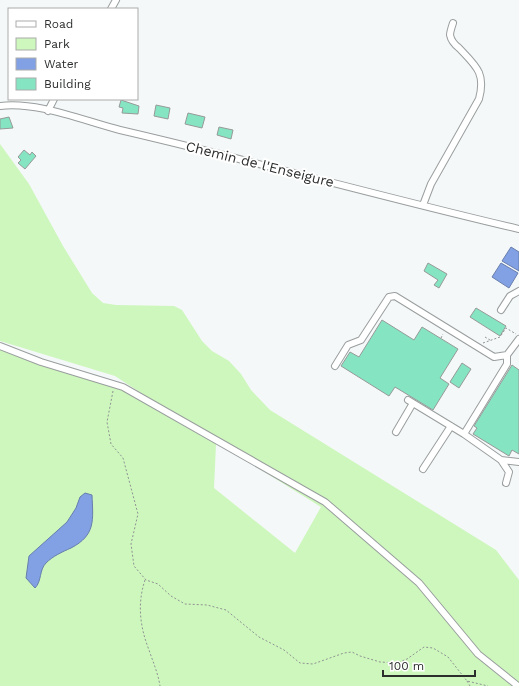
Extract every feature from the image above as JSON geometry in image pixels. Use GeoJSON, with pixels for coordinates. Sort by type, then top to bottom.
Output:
{"type":"FeatureCollection","features":[{"type":"Feature","properties":{"kind":"street"},"geometry":{"type":"LineString","coordinates":[[423,205],[430,184],[479,99],[482,87],[481,76],[475,65],[453,43],[450,35],[453,23]]}},
{"type":"Feature","properties":{"kind":"street"},"geometry":{"type":"LineString","coordinates":[[48,110],[53,100]]}},
{"type":"Feature","properties":{"kind":"street","name":"Chemin de l'Enseigure"},"geometry":{"type":"LineString","coordinates":[[0,106],[24,105],[48,110],[91,123],[214,152],[519,230]]}},
{"type":"Feature","properties":{"kind":"street"},"geometry":{"type":"LineString","coordinates":[[500,310],[510,296],[519,292]]}},
{"type":"Feature","properties":{"kind":"street"},"geometry":{"type":"LineString","coordinates":[[335,366],[348,346],[361,340],[389,297],[395,296],[494,357],[507,355]]}},
{"type":"Feature","properties":{"kind":"street"},"geometry":{"type":"LineString","coordinates":[[464,434],[507,364],[507,355],[518,337]]}},
{"type":"Feature","properties":{"kind":"street"},"geometry":{"type":"LineString","coordinates":[[0,346],[41,362],[124,387],[325,502],[419,583],[478,654],[518,686]]}},
{"type":"Feature","properties":{"kind":"street"},"geometry":{"type":"LineString","coordinates":[[396,432],[411,401],[464,434],[501,460],[509,472],[506,483]]}},
{"type":"Feature","properties":{"kind":"street"},"geometry":{"type":"LineString","coordinates":[[423,469],[451,426]]}},
{"type":"Feature","properties":{"kind":"street"},"geometry":{"type":"LineString","coordinates":[[501,460],[519,462]]}},
{"type":"Feature","properties":{"kind":"path"},"geometry":{"type":"LineString","coordinates":[[478,344],[500,337],[506,328],[518,337]]}},
{"type":"Feature","properties":{"kind":"path"},"geometry":{"type":"LineString","coordinates":[[440,338],[443,333],[445,334]]}},
{"type":"Feature","properties":{"kind":"path"},"geometry":{"type":"LineString","coordinates":[[485,337],[490,340]]}},
{"type":"Feature","properties":{"kind":"path"},"geometry":{"type":"LineString","coordinates":[[115,385],[110,399],[107,422],[111,444],[123,458],[138,514],[131,544],[134,566],[146,580],[158,584],[171,596],[185,604],[207,605],[226,610],[259,637],[284,650],[300,663],[313,664],[344,653],[352,652],[380,662],[397,664],[424,647],[433,648],[448,657],[470,686]]}},
{"type":"Feature","properties":{"kind":"path"},"geometry":{"type":"LineString","coordinates":[[146,580],[140,595],[140,615],[148,648],[159,677],[160,686]]}},
{"type":"Feature","properties":{"kind":"path"},"geometry":{"type":"LineString","coordinates":[[467,681],[488,686]]}},
{"type":"Feature","properties":{"kind":"green space"},"geometry":{"type":"Polygon","coordinates":[[[0,144],[29,184],[63,246],[92,293],[103,303],[116,305],[174,306],[182,310],[202,341],[212,351],[229,361],[241,374],[251,390],[270,410],[496,550],[519,580],[519,686],[0,686],[0,349],[116,383],[216,444],[214,488],[295,553],[321,507],[229,450],[115,376],[0,341],[0,144]]]}},
{"type":"Feature","properties":{"kind":"water"},"geometry":{"type":"Polygon","coordinates":[[[511,247],[519,252],[519,271],[502,261],[511,247]]]}},
{"type":"Feature","properties":{"kind":"water"},"geometry":{"type":"Polygon","coordinates":[[[501,263],[518,273],[509,288],[492,277],[501,263]]]}},
{"type":"Feature","properties":{"kind":"water"},"geometry":{"type":"Polygon","coordinates":[[[85,493],[92,495],[93,512],[89,532],[79,543],[55,556],[46,563],[42,569],[39,582],[35,588],[26,578],[29,556],[67,522],[76,508],[80,497],[85,493]]]}},
{"type":"Feature","properties":{"kind":"building"},"geometry":{"type":"Polygon","coordinates":[[[121,100],[139,106],[138,114],[122,113],[123,108],[119,107],[121,100]]]}},
{"type":"Feature","properties":{"kind":"building"},"geometry":{"type":"Polygon","coordinates":[[[156,105],[170,108],[168,119],[154,116],[156,105]]]}},
{"type":"Feature","properties":{"kind":"building"},"geometry":{"type":"Polygon","coordinates":[[[188,113],[205,117],[202,128],[185,124],[188,113]]]}},
{"type":"Feature","properties":{"kind":"building"},"geometry":{"type":"Polygon","coordinates":[[[9,117],[13,128],[0,129],[0,119],[9,117]]]}},
{"type":"Feature","properties":{"kind":"building"},"geometry":{"type":"Polygon","coordinates":[[[219,127],[233,130],[231,139],[217,135],[219,127]]]}},
{"type":"Feature","properties":{"kind":"building"},"geometry":{"type":"Polygon","coordinates":[[[24,150],[30,155],[32,152],[36,156],[25,169],[18,163],[21,160],[18,157],[24,150]]]}},
{"type":"Feature","properties":{"kind":"building"},"geometry":{"type":"Polygon","coordinates":[[[428,263],[447,274],[439,288],[434,285],[438,280],[424,271],[428,263]]]}},
{"type":"Feature","properties":{"kind":"building"},"geometry":{"type":"Polygon","coordinates":[[[476,308],[506,326],[500,336],[470,317],[476,308]]]}},
{"type":"Feature","properties":{"kind":"building"},"geometry":{"type":"Polygon","coordinates":[[[382,320],[414,340],[422,327],[458,349],[440,378],[449,384],[433,410],[395,387],[389,396],[341,366],[350,352],[359,357],[382,320]]]}},
{"type":"Feature","properties":{"kind":"building"},"geometry":{"type":"Polygon","coordinates":[[[462,363],[471,369],[459,388],[450,382],[462,363]]]}},
{"type":"Feature","properties":{"kind":"building"},"geometry":{"type":"Polygon","coordinates":[[[512,365],[519,370],[519,454],[512,450],[509,456],[473,434],[477,428],[474,426],[512,365]]]}}]}
